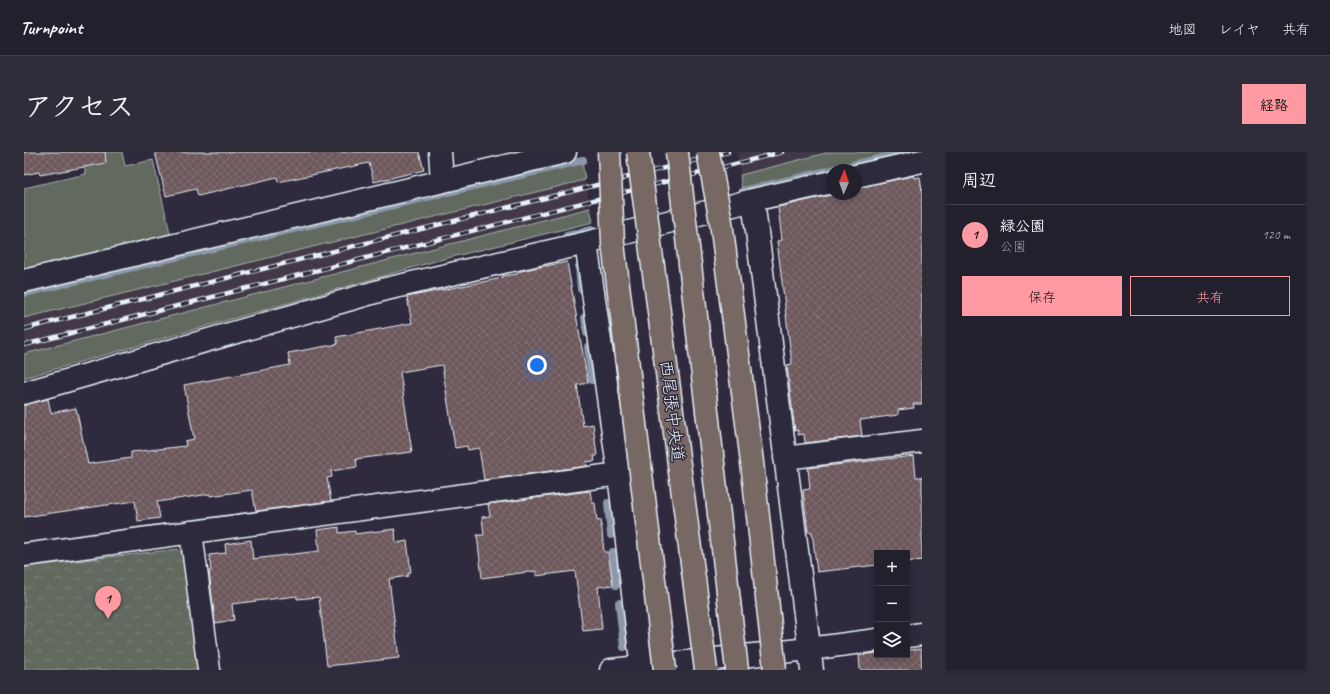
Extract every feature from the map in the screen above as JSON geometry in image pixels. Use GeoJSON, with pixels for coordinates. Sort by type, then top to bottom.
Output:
{"type":"FeatureCollection","features":[{"type":"Feature","properties":{"kind":"main road"},"geometry":{"type":"LineString","coordinates":[[609,152],[612,243],[664,670]]}},
{"type":"Feature","properties":{"kind":"main road","name":"西尾張中央道"},"geometry":{"type":"LineString","coordinates":[[638,152],[706,670]]}},
{"type":"Feature","properties":{"kind":"main road","name":"西尾張中央道"},"geometry":{"type":"LineString","coordinates":[[677,152],[737,670]]}},
{"type":"Feature","properties":{"kind":"main road"},"geometry":{"type":"LineString","coordinates":[[708,152],[722,229],[752,462],[775,670]]}},
{"type":"Feature","properties":{"kind":"street"},"geometry":{"type":"LineString","coordinates":[[440,152],[442,181]]}},
{"type":"Feature","properties":{"kind":"street"},"geometry":{"type":"LineString","coordinates":[[24,281],[564,152]]}},
{"type":"Feature","properties":{"kind":"street"},"geometry":{"type":"LineString","coordinates":[[862,175],[922,161]]}},
{"type":"Feature","properties":{"kind":"street"},"geometry":{"type":"LineString","coordinates":[[24,393],[386,289],[586,243],[753,200],[826,183]]}},
{"type":"Feature","properties":{"kind":"street"},"geometry":{"type":"LineString","coordinates":[[753,200],[812,670]]}},
{"type":"Feature","properties":{"kind":"street"},"geometry":{"type":"LineString","coordinates":[[586,243],[619,474],[642,668]]}},
{"type":"Feature","properties":{"kind":"street"},"geometry":{"type":"LineString","coordinates":[[785,458],[922,441]]}},
{"type":"Feature","properties":{"kind":"street"},"geometry":{"type":"LineString","coordinates":[[24,555],[619,474]]}},
{"type":"Feature","properties":{"kind":"street"},"geometry":{"type":"LineString","coordinates":[[191,532],[209,670]]}},
{"type":"Feature","properties":{"kind":"street"},"geometry":{"type":"LineString","coordinates":[[910,636],[922,634]]}},
{"type":"Feature","properties":{"kind":"street"},"geometry":{"type":"LineString","coordinates":[[611,670],[642,668],[874,640]]}},
{"type":"Feature","properties":{"kind":"shaded area"},"geometry":{"type":"Polygon","coordinates":[[[737,152],[904,152],[853,164],[826,164],[826,170],[742,190],[737,152]]]}},
{"type":"Feature","properties":{"kind":"shaded area"},"geometry":{"type":"Polygon","coordinates":[[[582,162],[593,222],[436,261],[24,378],[24,296],[582,162]]]}},
{"type":"Feature","properties":{"kind":"green space"},"geometry":{"type":"Polygon","coordinates":[[[81,152],[122,152],[125,166],[153,160],[171,237],[24,271],[24,188],[86,174],[81,152]]]}},
{"type":"Feature","properties":{"kind":"green space"},"geometry":{"type":"Polygon","coordinates":[[[830,152],[904,152],[853,164],[826,164],[826,170],[742,190],[740,175],[830,152]]]}},
{"type":"Feature","properties":{"kind":"green space"},"geometry":{"type":"Polygon","coordinates":[[[582,162],[585,180],[24,318],[24,296],[582,162]]]}},
{"type":"Feature","properties":{"kind":"green space"},"geometry":{"type":"Polygon","coordinates":[[[590,208],[593,222],[436,261],[24,378],[24,354],[590,208]]]}},
{"type":"Feature","properties":{"kind":"green space"},"geometry":{"type":"Polygon","coordinates":[[[178,549],[185,557],[197,670],[24,670],[24,567],[178,549]]]}},
{"type":"Feature","properties":{"kind":"building"},"geometry":{"type":"Polygon","coordinates":[[[24,152],[105,152],[106,163],[40,175],[39,172],[24,175],[24,152]]]}},
{"type":"Feature","properties":{"kind":"building"},"geometry":{"type":"Polygon","coordinates":[[[155,152],[419,152],[424,170],[374,182],[369,163],[278,182],[277,177],[198,196],[196,189],[166,196],[155,152]]]}},
{"type":"Feature","properties":{"kind":"building"},"geometry":{"type":"Polygon","coordinates":[[[913,176],[914,178],[920,177],[922,191],[922,404],[913,404],[914,408],[898,410],[898,415],[860,420],[862,436],[805,443],[804,434],[798,435],[798,430],[795,431],[787,365],[792,364],[777,241],[782,240],[778,207],[826,196],[826,200],[862,200],[862,187],[913,176]]]}},
{"type":"Feature","properties":{"kind":"building"},"geometry":{"type":"Polygon","coordinates":[[[567,262],[588,383],[577,385],[583,426],[593,424],[597,456],[594,456],[595,461],[586,462],[587,466],[484,480],[479,448],[468,450],[467,446],[455,448],[442,365],[400,372],[412,452],[356,459],[357,467],[331,471],[332,477],[327,478],[331,501],[256,511],[252,490],[210,496],[210,494],[157,502],[160,518],[138,521],[135,501],[24,517],[24,405],[48,399],[51,413],[76,408],[88,464],[131,458],[131,452],[186,446],[185,441],[194,439],[184,385],[290,365],[288,353],[338,344],[336,337],[412,323],[407,297],[502,278],[502,276],[517,274],[517,272],[567,262]]]}},
{"type":"Feature","properties":{"kind":"building"},"geometry":{"type":"Polygon","coordinates":[[[914,456],[916,477],[922,477],[922,560],[910,562],[910,550],[874,550],[874,565],[817,572],[812,532],[808,532],[803,490],[810,489],[808,468],[914,456]]]}},
{"type":"Feature","properties":{"kind":"building"},"geometry":{"type":"Polygon","coordinates":[[[590,491],[592,503],[595,503],[597,521],[601,520],[604,552],[608,552],[613,585],[598,587],[602,629],[583,631],[575,571],[536,576],[536,571],[482,578],[477,535],[484,535],[482,517],[490,516],[488,504],[590,491]]]}},
{"type":"Feature","properties":{"kind":"building"},"geometry":{"type":"Polygon","coordinates":[[[339,527],[339,533],[355,531],[355,534],[395,529],[396,543],[407,541],[411,572],[408,573],[408,576],[389,579],[399,658],[327,666],[319,597],[297,599],[297,596],[232,604],[234,620],[215,623],[209,571],[211,571],[209,555],[226,553],[225,544],[251,540],[253,559],[319,551],[317,530],[339,527]]]}},
{"type":"Feature","properties":{"kind":"building"},"geometry":{"type":"Polygon","coordinates":[[[921,649],[922,670],[860,670],[859,655],[874,653],[874,658],[910,658],[910,650],[921,649]]]}},
{"type":"Feature","properties":{"kind":"waterway"},"geometry":{"type":"LineString","coordinates":[[743,191],[908,152]]}},
{"type":"Feature","properties":{"kind":"waterway"},"geometry":{"type":"LineString","coordinates":[[24,293],[583,160]]}},
{"type":"Feature","properties":{"kind":"waterway"},"geometry":{"type":"LineString","coordinates":[[567,236],[592,230]]}},
{"type":"Feature","properties":{"kind":"waterway"},"geometry":{"type":"LineString","coordinates":[[579,267],[581,289]]}},
{"type":"Feature","properties":{"kind":"waterway"},"geometry":{"type":"LineString","coordinates":[[585,317],[587,333]]}},
{"type":"Feature","properties":{"kind":"waterway"},"geometry":{"type":"LineString","coordinates":[[588,347],[592,380]]}},
{"type":"Feature","properties":{"kind":"waterway"},"geometry":{"type":"LineString","coordinates":[[608,503],[611,535]]}},
{"type":"Feature","properties":{"kind":"waterway"},"geometry":{"type":"LineString","coordinates":[[613,552],[616,585]]}},
{"type":"Feature","properties":{"kind":"waterway"},"geometry":{"type":"LineString","coordinates":[[619,603],[624,647]]}},
{"type":"Feature","properties":{"kind":"railway"},"geometry":{"type":"LineString","coordinates":[[24,329],[728,152]]}},
{"type":"Feature","properties":{"kind":"railway"},"geometry":{"type":"LineString","coordinates":[[24,345],[782,152]]}},
{"type":"Feature","properties":{"kind":"place","name":"緑公園"},"geometry":{"type":"Point","coordinates":[108,619]}}]}
